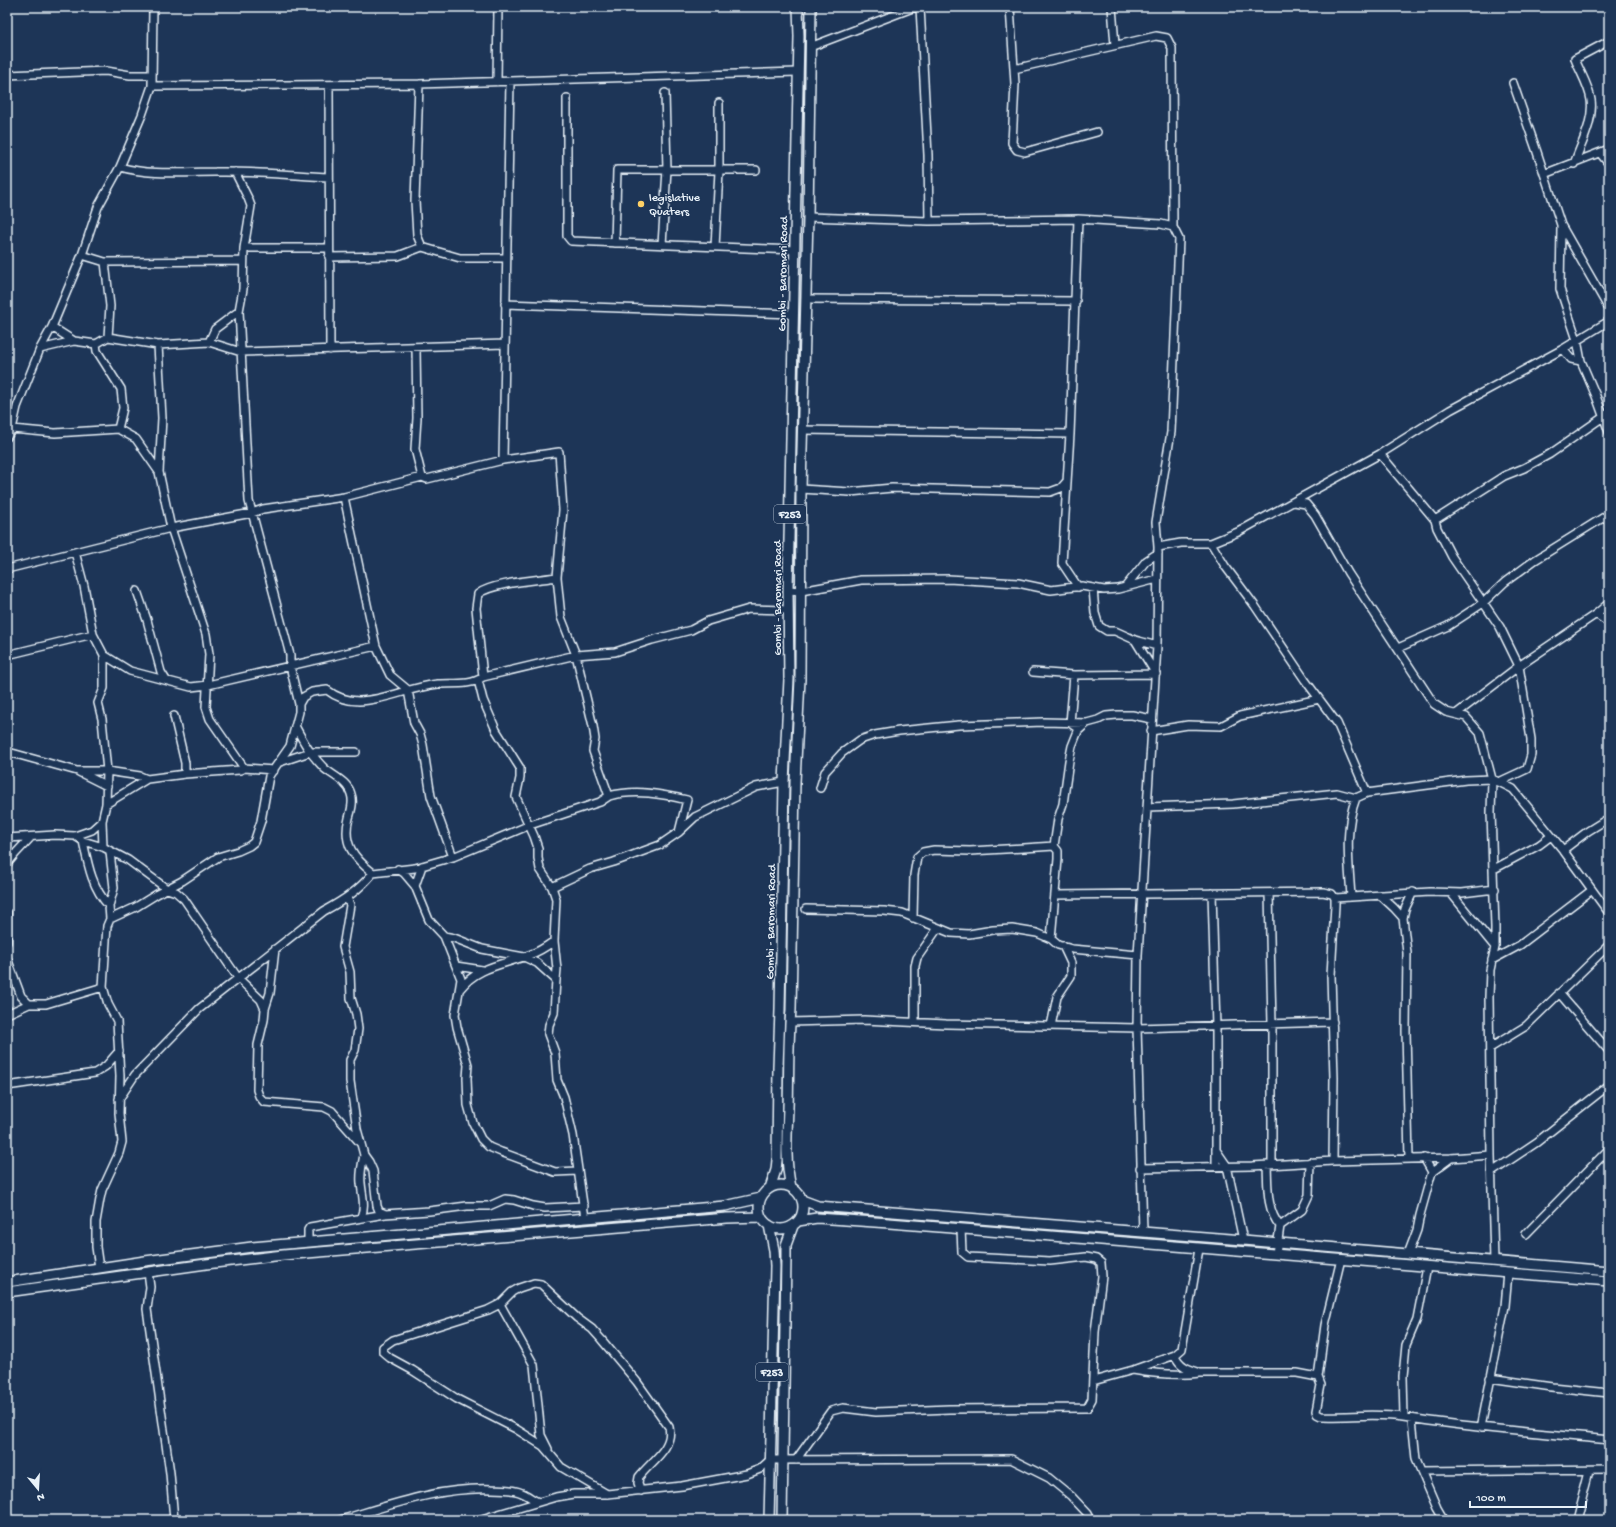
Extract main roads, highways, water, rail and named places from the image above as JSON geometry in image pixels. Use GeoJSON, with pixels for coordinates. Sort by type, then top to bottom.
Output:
{"type":"FeatureCollection","features":[{"type":"Feature","properties":{"kind":"main road","name":"Gombi - Baromari Road"},"geometry":{"type":"LineString","coordinates":[[770,1188],[776,1170],[777,1160],[784,782],[789,679],[788,590],[797,72],[799,36],[798,7]]}},
{"type":"Feature","properties":{"kind":"main road","name":"Gombi - Baromari Road"},"geometry":{"type":"LineString","coordinates":[[791,1187],[787,1172],[795,782],[800,679],[801,489],[808,217],[811,7]]}},
{"type":"Feature","properties":{"kind":"main road"},"geometry":{"type":"LineString","coordinates":[[796,156],[809,156]]}},
{"type":"Feature","properties":{"kind":"main road"},"geometry":{"type":"LineString","coordinates":[[770,1188],[777,1185],[791,1187]]}},
{"type":"Feature","properties":{"kind":"main road","name":"F253"},"geometry":{"type":"LineString","coordinates":[[782,1520],[786,1246],[795,1223],[802,1215],[803,1208],[800,1195],[791,1187]]}},
{"type":"Feature","properties":{"kind":"main road","name":"F253"},"geometry":{"type":"LineString","coordinates":[[761,1198],[764,1192],[770,1188]]}},
{"type":"Feature","properties":{"kind":"main road"},"geometry":{"type":"LineString","coordinates":[[7,1282],[252,1247],[725,1206],[761,1198],[759,1211],[761,1217],[769,1225],[779,1229],[786,1228],[795,1223],[817,1218],[1609,1281]]}},
{"type":"Feature","properties":{"kind":"main road"},"geometry":{"type":"LineString","coordinates":[[802,1200],[818,1206],[1277,1242],[1609,1271]]}},
{"type":"Feature","properties":{"kind":"main road"},"geometry":{"type":"LineString","coordinates":[[7,1292],[148,1272],[306,1253],[726,1218],[761,1217]]}},
{"type":"Feature","properties":{"kind":"main road","name":"F253"},"geometry":{"type":"LineString","coordinates":[[769,1225],[774,1250],[769,1520]]}},
{"type":"Feature","properties":{"kind":"place","name":"legislative Quaters"},"geometry":{"type":"Point","coordinates":[641,204]}}]}
